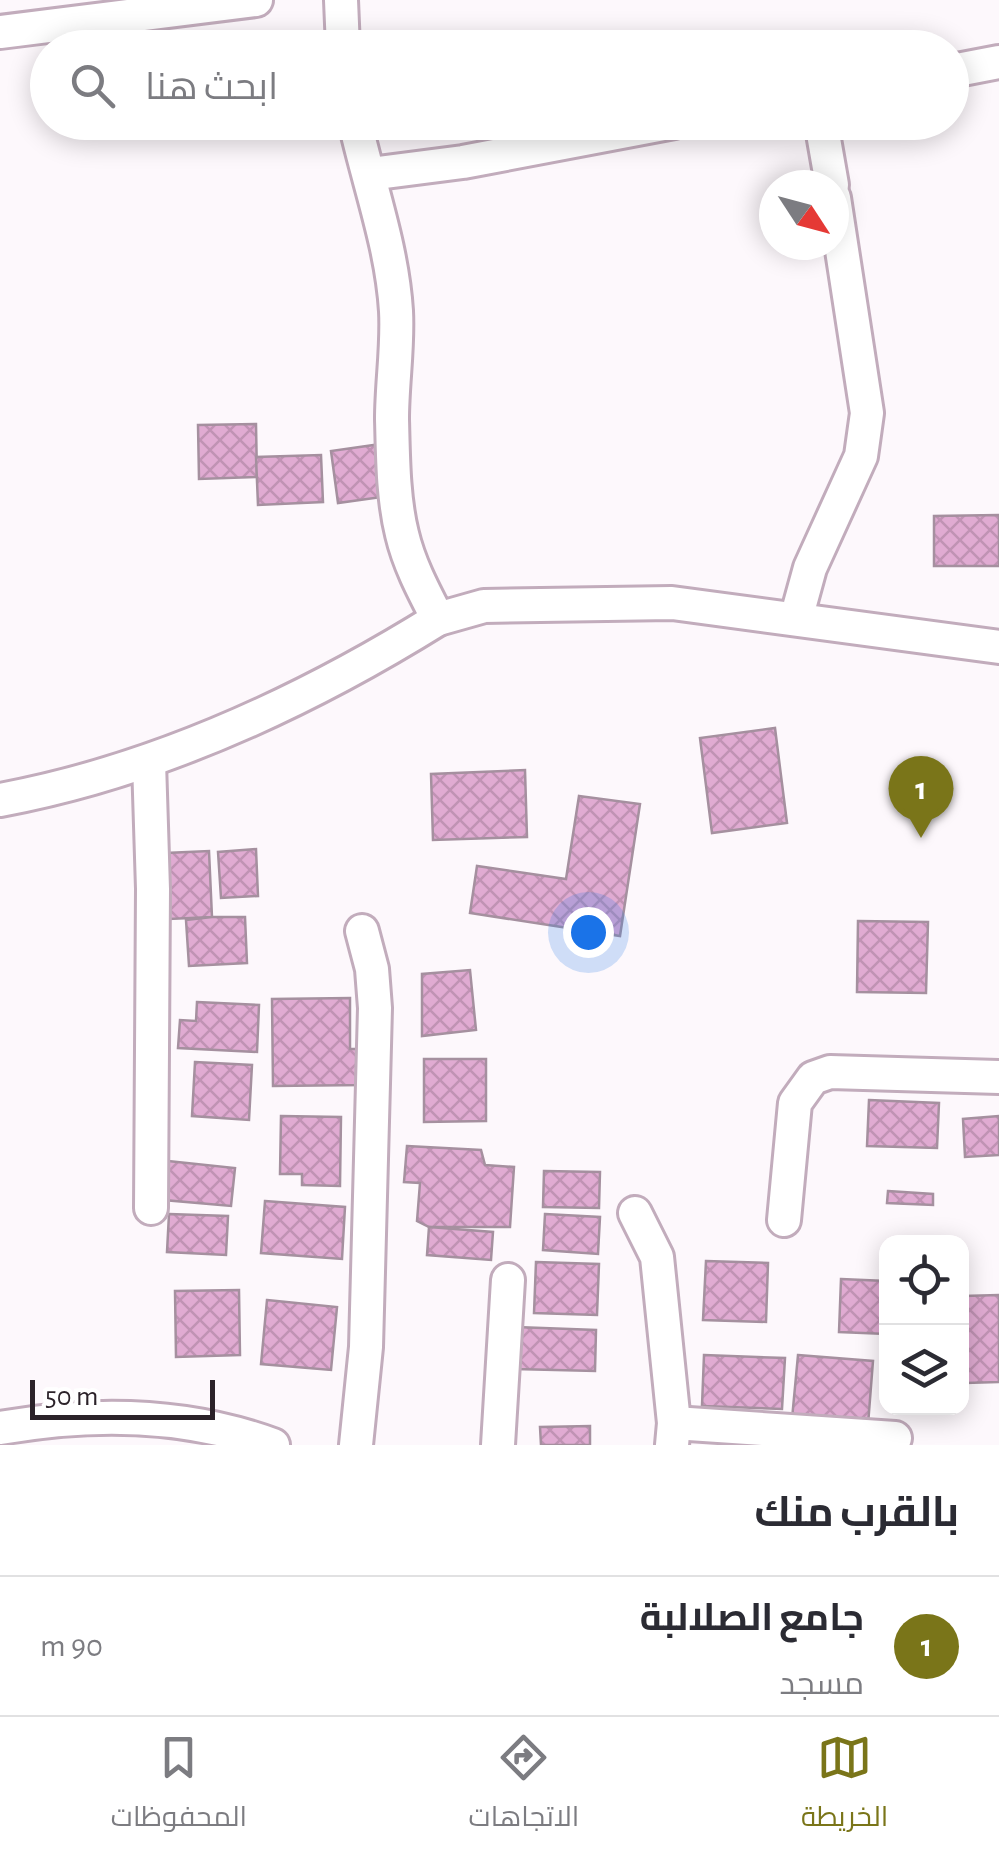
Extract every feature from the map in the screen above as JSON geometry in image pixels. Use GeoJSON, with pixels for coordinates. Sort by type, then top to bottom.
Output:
{"type":"FeatureCollection","features":[{"type":"Feature","properties":{"kind":"street"},"geometry":{"type":"LineString","coordinates":[[0,32],[256,0]]}},
{"type":"Feature","properties":{"kind":"street"},"geometry":{"type":"LineString","coordinates":[[340,0],[342,30]]}},
{"type":"Feature","properties":{"kind":"street"},"geometry":{"type":"LineString","coordinates":[[969,68],[999,62]]}},
{"type":"Feature","properties":{"kind":"street"},"geometry":{"type":"LineString","coordinates":[[360,140],[388,249],[396,311],[392,415],[402,536],[438,619]]}},
{"type":"Feature","properties":{"kind":"street"},"geometry":{"type":"LineString","coordinates":[[370,174],[463,162],[579,140]]}},
{"type":"Feature","properties":{"kind":"street"},"geometry":{"type":"LineString","coordinates":[[824,140],[829,170]]}},
{"type":"Feature","properties":{"kind":"street"},"geometry":{"type":"LineString","coordinates":[[796,620],[810,568],[861,456],[866,412],[843,260]]}},
{"type":"Feature","properties":{"kind":"street"},"geometry":{"type":"LineString","coordinates":[[0,800],[57,789],[203,742],[390,648],[438,619],[484,606],[672,603],[999,647]]}},
{"type":"Feature","properties":{"kind":"street"},"geometry":{"type":"LineString","coordinates":[[148,762],[153,890],[152,1208]]}},
{"type":"Feature","properties":{"kind":"street"},"geometry":{"type":"LineString","coordinates":[[356,1445],[366,1347],[376,1008],[372,969],[362,931]]}},
{"type":"Feature","properties":{"kind":"street"},"geometry":{"type":"LineString","coordinates":[[784,1220],[795,1102],[813,1078],[830,1072],[999,1077]]}},
{"type":"Feature","properties":{"kind":"street"},"geometry":{"type":"LineString","coordinates":[[635,1213],[658,1257],[673,1434],[895,1438]]}},
{"type":"Feature","properties":{"kind":"street"},"geometry":{"type":"LineString","coordinates":[[498,1445],[508,1280]]}},
{"type":"Feature","properties":{"kind":"street"},"geometry":{"type":"LineString","coordinates":[[0,1428],[111,1417],[154,1418],[222,1430],[272,1445]]}},
{"type":"Feature","properties":{"kind":"building"},"geometry":{"type":"Polygon","coordinates":[[[256,424],[257,477],[199,479],[198,425],[256,424]]]}},
{"type":"Feature","properties":{"kind":"building"},"geometry":{"type":"Polygon","coordinates":[[[381,444],[389,496],[338,503],[331,451],[381,444]]]}},
{"type":"Feature","properties":{"kind":"building"},"geometry":{"type":"Polygon","coordinates":[[[321,455],[323,502],[258,505],[256,457],[321,455]]]}},
{"type":"Feature","properties":{"kind":"building"},"geometry":{"type":"Polygon","coordinates":[[[999,515],[999,566],[934,566],[934,516],[999,515]]]}},
{"type":"Feature","properties":{"kind":"building"},"geometry":{"type":"Polygon","coordinates":[[[775,728],[787,823],[712,833],[700,738],[775,728]]]}},
{"type":"Feature","properties":{"kind":"building"},"geometry":{"type":"Polygon","coordinates":[[[525,770],[527,837],[433,840],[431,774],[525,770]]]}},
{"type":"Feature","properties":{"kind":"building"},"geometry":{"type":"Polygon","coordinates":[[[579,796],[640,804],[620,936],[470,913],[477,866],[566,879],[579,796]]]}},
{"type":"Feature","properties":{"kind":"building"},"geometry":{"type":"Polygon","coordinates":[[[256,849],[258,896],[221,898],[218,852],[256,849]]]}},
{"type":"Feature","properties":{"kind":"building"},"geometry":{"type":"Polygon","coordinates":[[[209,851],[212,917],[169,919],[166,853],[209,851]]]}},
{"type":"Feature","properties":{"kind":"building"},"geometry":{"type":"Polygon","coordinates":[[[245,917],[247,963],[189,966],[186,920],[245,917]]]}},
{"type":"Feature","properties":{"kind":"building"},"geometry":{"type":"Polygon","coordinates":[[[858,921],[928,922],[926,993],[857,992],[858,921]]]}},
{"type":"Feature","properties":{"kind":"building"},"geometry":{"type":"Polygon","coordinates":[[[470,970],[476,1030],[422,1036],[422,974],[470,970]]]}},
{"type":"Feature","properties":{"kind":"building"},"geometry":{"type":"Polygon","coordinates":[[[350,998],[350,1049],[365,1049],[364,1085],[273,1086],[272,999],[350,998]]]}},
{"type":"Feature","properties":{"kind":"building"},"geometry":{"type":"Polygon","coordinates":[[[197,1002],[259,1005],[257,1052],[178,1048],[180,1020],[196,1021],[197,1002]]]}},
{"type":"Feature","properties":{"kind":"building"},"geometry":{"type":"Polygon","coordinates":[[[424,1059],[486,1059],[486,1121],[424,1122],[424,1059]]]}},
{"type":"Feature","properties":{"kind":"building"},"geometry":{"type":"Polygon","coordinates":[[[195,1062],[252,1065],[249,1120],[192,1116],[195,1062]]]}},
{"type":"Feature","properties":{"kind":"building"},"geometry":{"type":"Polygon","coordinates":[[[869,1100],[939,1103],[937,1148],[867,1146],[869,1100]]]}},
{"type":"Feature","properties":{"kind":"building"},"geometry":{"type":"Polygon","coordinates":[[[281,1116],[341,1117],[340,1186],[302,1185],[302,1174],[280,1174],[281,1116]]]}},
{"type":"Feature","properties":{"kind":"building"},"geometry":{"type":"Polygon","coordinates":[[[999,1116],[999,1155],[965,1157],[963,1119],[999,1116]]]}},
{"type":"Feature","properties":{"kind":"building"},"geometry":{"type":"Polygon","coordinates":[[[407,1146],[481,1150],[485,1165],[514,1167],[510,1227],[429,1227],[417,1221],[420,1183],[404,1182],[407,1146]]]}},
{"type":"Feature","properties":{"kind":"building"},"geometry":{"type":"Polygon","coordinates":[[[168,1161],[235,1168],[231,1206],[164,1200],[168,1161]]]}},
{"type":"Feature","properties":{"kind":"building"},"geometry":{"type":"Polygon","coordinates":[[[544,1171],[600,1172],[599,1208],[543,1207],[544,1171]]]}},
{"type":"Feature","properties":{"kind":"building"},"geometry":{"type":"Polygon","coordinates":[[[888,1191],[933,1194],[933,1205],[887,1203],[888,1191]]]}},
{"type":"Feature","properties":{"kind":"building"},"geometry":{"type":"Polygon","coordinates":[[[265,1201],[345,1207],[342,1259],[261,1253],[265,1201]]]}},
{"type":"Feature","properties":{"kind":"building"},"geometry":{"type":"Polygon","coordinates":[[[169,1214],[228,1216],[226,1255],[167,1252],[169,1214]]]}},
{"type":"Feature","properties":{"kind":"building"},"geometry":{"type":"Polygon","coordinates":[[[545,1214],[600,1217],[598,1254],[543,1250],[545,1214]]]}},
{"type":"Feature","properties":{"kind":"building"},"geometry":{"type":"Polygon","coordinates":[[[429,1227],[493,1232],[491,1260],[427,1255],[429,1227]]]}},
{"type":"Feature","properties":{"kind":"building"},"geometry":{"type":"Polygon","coordinates":[[[706,1261],[768,1263],[766,1322],[703,1320],[706,1261]]]}},
{"type":"Feature","properties":{"kind":"building"},"geometry":{"type":"Polygon","coordinates":[[[536,1262],[599,1264],[597,1315],[534,1313],[536,1262]]]}},
{"type":"Feature","properties":{"kind":"building"},"geometry":{"type":"Polygon","coordinates":[[[841,1279],[879,1281],[879,1334],[839,1332],[841,1279]]]}},
{"type":"Feature","properties":{"kind":"building"},"geometry":{"type":"Polygon","coordinates":[[[239,1290],[240,1355],[176,1357],[175,1291],[239,1290]]]}},
{"type":"Feature","properties":{"kind":"building"},"geometry":{"type":"Polygon","coordinates":[[[999,1295],[999,1382],[969,1383],[969,1296],[999,1295]]]}},
{"type":"Feature","properties":{"kind":"building"},"geometry":{"type":"Polygon","coordinates":[[[267,1300],[337,1307],[331,1370],[261,1364],[267,1300]]]}},
{"type":"Feature","properties":{"kind":"building"},"geometry":{"type":"Polygon","coordinates":[[[516,1327],[596,1330],[595,1371],[515,1369],[516,1327]]]}},
{"type":"Feature","properties":{"kind":"building"},"geometry":{"type":"Polygon","coordinates":[[[704,1355],[785,1358],[782,1409],[702,1406],[704,1355]]]}},
{"type":"Feature","properties":{"kind":"building"},"geometry":{"type":"Polygon","coordinates":[[[798,1355],[873,1361],[868,1425],[792,1419],[798,1355]]]}},
{"type":"Feature","properties":{"kind":"building"},"geometry":{"type":"Polygon","coordinates":[[[590,1426],[590,1445],[541,1445],[540,1427],[590,1426]]]}},
{"type":"Feature","properties":{"kind":"place","name":"جامع الصلالبة"},"geometry":{"type":"Point","coordinates":[921,838]}}]}
